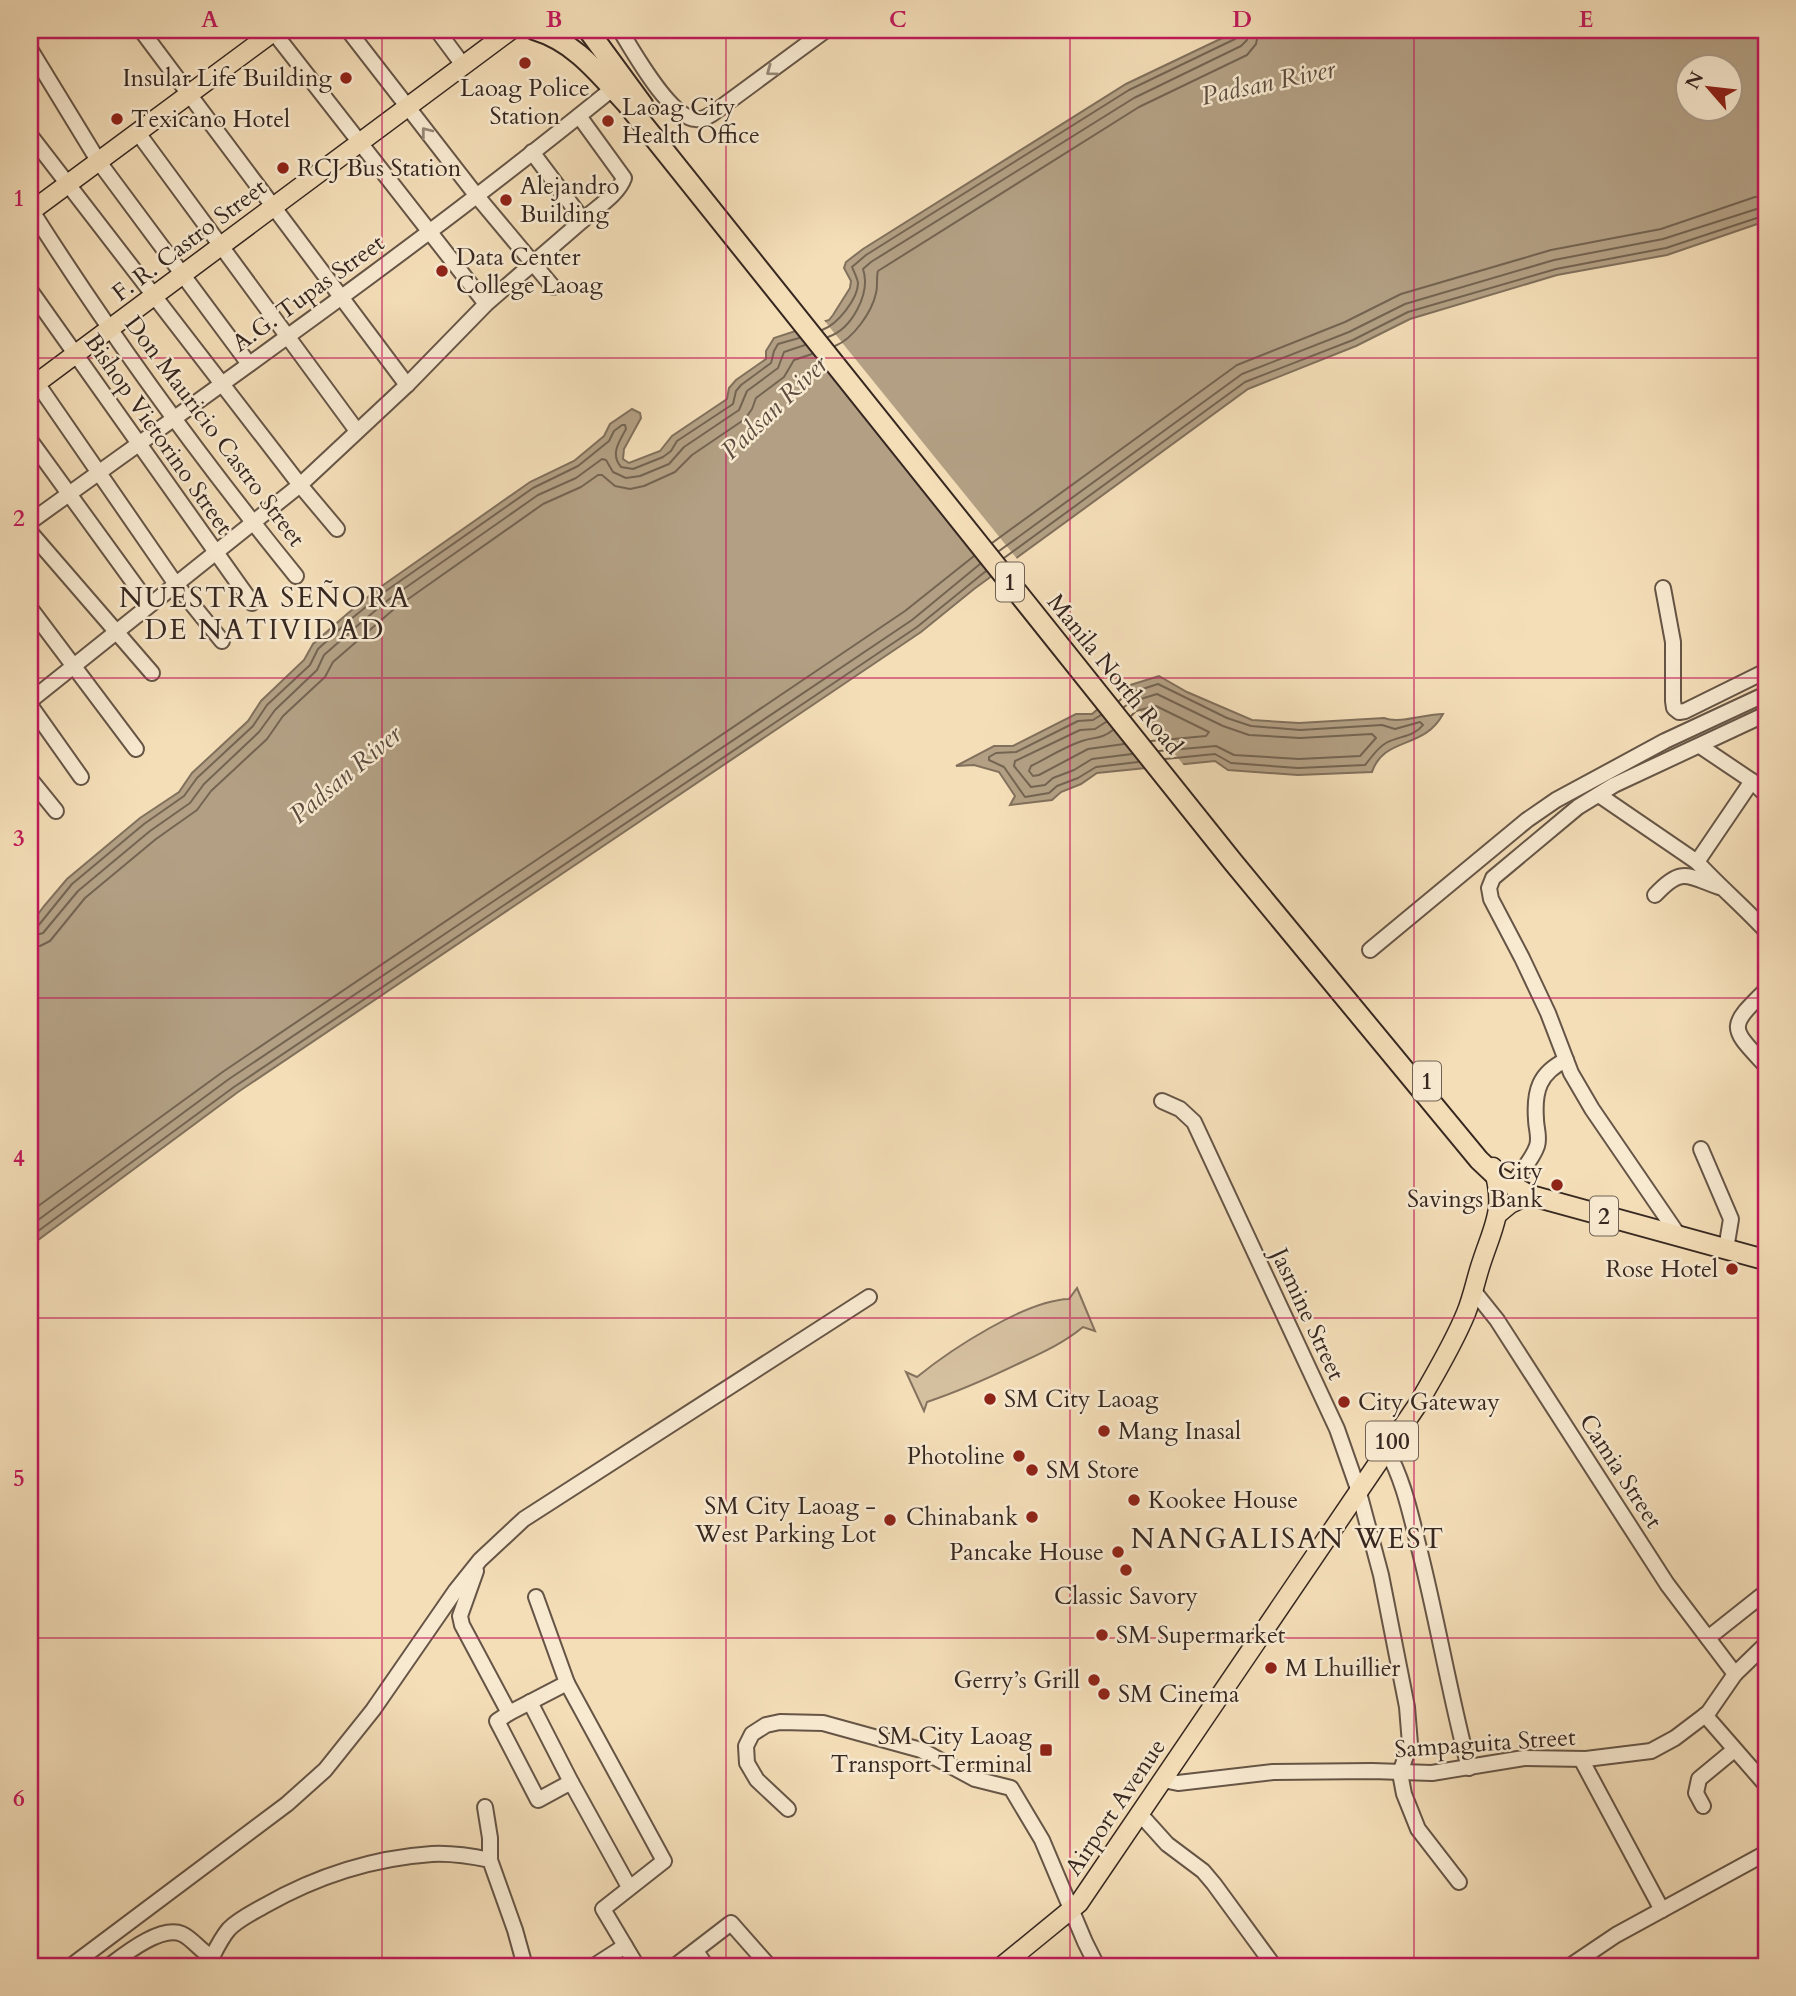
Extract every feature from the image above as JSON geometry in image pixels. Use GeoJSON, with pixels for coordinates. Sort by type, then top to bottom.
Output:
{"type":"FeatureCollection","features":[{"type":"Feature","properties":{"kind":"highway","name":"Manila North Road"},"geometry":{"type":"LineString","coordinates":[[535,30],[564,43],[582,55],[673,153]]}},
{"type":"Feature","properties":{"kind":"highway","name":"Manila North Road"},"geometry":{"type":"LineString","coordinates":[[588,30],[673,153],[1489,1166],[1528,1190],[1681,1238],[1766,1260]]}},
{"type":"Feature","properties":{"kind":"main road"},"geometry":{"type":"LineString","coordinates":[[30,210],[99,162],[274,30]]}},
{"type":"Feature","properties":{"kind":"main road","name":"F. R. Castro Street"},"geometry":{"type":"LineString","coordinates":[[32,381],[110,330],[511,30]]}},
{"type":"Feature","properties":{"kind":"main road","name":"Airport Avenue"},"geometry":{"type":"LineString","coordinates":[[1002,1966],[1072,1910],[1086,1894],[1418,1404],[1467,1311],[1495,1216],[1489,1166]]}},
{"type":"Feature","properties":{"kind":"main road"},"geometry":{"type":"LineString","coordinates":[[1495,1216],[1528,1190]]}},
{"type":"Feature","properties":{"kind":"street"},"geometry":{"type":"LineString","coordinates":[[141,30],[407,385]]}},
{"type":"Feature","properties":{"kind":"street"},"geometry":{"type":"LineString","coordinates":[[274,30],[486,304]]}},
{"type":"Feature","properties":{"kind":"street"},"geometry":{"type":"LineString","coordinates":[[348,30],[476,195],[553,287]]}},
{"type":"Feature","properties":{"kind":"street"},"geometry":{"type":"LineString","coordinates":[[437,30],[463,65]]}},
{"type":"Feature","properties":{"kind":"street"},"geometry":{"type":"LineString","coordinates":[[620,30],[641,65],[677,110],[693,119],[701,119],[826,30]]}},
{"type":"Feature","properties":{"kind":"street"},"geometry":{"type":"LineString","coordinates":[[30,49],[99,162],[249,364]]}},
{"type":"Feature","properties":{"kind":"street"},"geometry":{"type":"LineString","coordinates":[[625,78],[641,65]]}},
{"type":"Feature","properties":{"kind":"street","name":"A.G. Tupas Street"},"geometry":{"type":"LineString","coordinates":[[30,522],[343,297],[606,93]]}},
{"type":"Feature","properties":{"kind":"street"},"geometry":{"type":"LineString","coordinates":[[81,777],[30,703],[71,665],[300,485],[407,385],[486,304],[608,198],[624,178],[579,116]]}},
{"type":"Feature","properties":{"kind":"street"},"geometry":{"type":"LineString","coordinates":[[138,133],[357,431]]}},
{"type":"Feature","properties":{"kind":"street"},"geometry":{"type":"LineString","coordinates":[[30,135],[300,485],[337,529]]}},
{"type":"Feature","properties":{"kind":"street"},"geometry":{"type":"LineString","coordinates":[[533,152],[583,220]]}},
{"type":"Feature","properties":{"kind":"street","name":"Don Mauricio Castro Street"},"geometry":{"type":"LineString","coordinates":[[30,210],[110,330],[253,523],[296,576]]}},
{"type":"Feature","properties":{"kind":"street","name":"Bishop Victorino Street"},"geometry":{"type":"LineString","coordinates":[[30,290],[252,603]]}},
{"type":"Feature","properties":{"kind":"street"},"geometry":{"type":"LineString","coordinates":[[32,381],[175,583],[222,641]]}},
{"type":"Feature","properties":{"kind":"street"},"geometry":{"type":"LineString","coordinates":[[30,440],[149,604]]}},
{"type":"Feature","properties":{"kind":"street"},"geometry":{"type":"LineString","coordinates":[[30,531],[152,673]]}},
{"type":"Feature","properties":{"kind":"street"},"geometry":{"type":"LineString","coordinates":[[1663,588],[1673,642],[1674,708],[1679,712],[1685,711],[1766,671]]}},
{"type":"Feature","properties":{"kind":"street"},"geometry":{"type":"LineString","coordinates":[[30,608],[136,749]]}},
{"type":"Feature","properties":{"kind":"street"},"geometry":{"type":"LineString","coordinates":[[1370,950],[1527,820],[1556,800],[1665,741],[1766,694]]}},
{"type":"Feature","properties":{"kind":"street"},"geometry":{"type":"LineString","coordinates":[[1681,1238],[1670,1226],[1571,1073],[1548,1013],[1489,888],[1493,878],[1578,807],[1614,785],[1766,714]]}},
{"type":"Feature","properties":{"kind":"street"},"geometry":{"type":"LineString","coordinates":[[1700,746],[1752,781],[1766,795]]}},
{"type":"Feature","properties":{"kind":"street"},"geometry":{"type":"LineString","coordinates":[[30,779],[56,811]]}},
{"type":"Feature","properties":{"kind":"street"},"geometry":{"type":"LineString","coordinates":[[1697,862],[1752,781]]}},
{"type":"Feature","properties":{"kind":"street"},"geometry":{"type":"LineString","coordinates":[[1599,795],[1697,862],[1766,930]]}},
{"type":"Feature","properties":{"kind":"street"},"geometry":{"type":"LineString","coordinates":[[1655,895],[1671,878],[1685,875],[1720,887]]}},
{"type":"Feature","properties":{"kind":"street"},"geometry":{"type":"LineString","coordinates":[[1766,990],[1742,1014],[1738,1022],[1741,1038],[1766,1066]]}},
{"type":"Feature","properties":{"kind":"street"},"geometry":{"type":"LineString","coordinates":[[1528,1190],[1538,1136],[1535,1099],[1537,1086],[1554,1066],[1566,1060]]}},
{"type":"Feature","properties":{"kind":"street","name":"Jasmine Street"},"geometry":{"type":"LineString","coordinates":[[1162,1101],[1180,1109],[1194,1122],[1337,1429],[1358,1489],[1381,1574],[1408,1707],[1410,1744],[1400,1773]]}},
{"type":"Feature","properties":{"kind":"street"},"geometry":{"type":"LineString","coordinates":[[1702,1149],[1731,1219],[1726,1249]]}},
{"type":"Feature","properties":{"kind":"street","name":"Camia Street"},"geometry":{"type":"LineString","coordinates":[[1473,1290],[1497,1320],[1667,1584],[1735,1674]]}},
{"type":"Feature","properties":{"kind":"street"},"geometry":{"type":"LineString","coordinates":[[71,1966],[287,1804],[325,1770],[373,1710],[456,1590],[480,1560],[524,1519],[869,1297]]}},
{"type":"Feature","properties":{"kind":"street"},"geometry":{"type":"LineString","coordinates":[[1386,1449],[1408,1506],[1469,1768]]}},
{"type":"Feature","properties":{"kind":"street"},"geometry":{"type":"LineString","coordinates":[[480,1560],[460,1616],[462,1625],[509,1713]]}},
{"type":"Feature","properties":{"kind":"street"},"geometry":{"type":"LineString","coordinates":[[1708,1638],[1766,1592]]}},
{"type":"Feature","properties":{"kind":"street"},"geometry":{"type":"LineString","coordinates":[[536,1597],[567,1683],[664,1861],[603,1909],[637,1966]]}},
{"type":"Feature","properties":{"kind":"street","name":"Sampaguita Street"},"geometry":{"type":"LineString","coordinates":[[1163,1780],[1178,1783],[1273,1772],[1432,1773],[1524,1758],[1581,1759],[1651,1751],[1675,1738],[1705,1715],[1735,1674],[1766,1644]]}},
{"type":"Feature","properties":{"kind":"street"},"geometry":{"type":"LineString","coordinates":[[567,1683],[497,1721],[538,1800],[570,1783]]}},
{"type":"Feature","properties":{"kind":"street"},"geometry":{"type":"LineString","coordinates":[[530,1702],[570,1783],[629,1887]]}},
{"type":"Feature","properties":{"kind":"street"},"geometry":{"type":"LineString","coordinates":[[1705,1715],[1766,1786]]}},
{"type":"Feature","properties":{"kind":"street"},"geometry":{"type":"LineString","coordinates":[[788,1809],[757,1780],[747,1763],[746,1746],[752,1734],[765,1725],[780,1722],[823,1723],[920,1749],[975,1779],[1011,1788],[1042,1840],[1084,1942],[1097,1966]]}},
{"type":"Feature","properties":{"kind":"street"},"geometry":{"type":"LineString","coordinates":[[1703,1806],[1696,1793],[1699,1780],[1734,1751]]}},
{"type":"Feature","properties":{"kind":"street"},"geometry":{"type":"LineString","coordinates":[[1581,1759],[1662,1910]]}},
{"type":"Feature","properties":{"kind":"street"},"geometry":{"type":"LineString","coordinates":[[1400,1773],[1404,1794],[1419,1829],[1458,1882]]}},
{"type":"Feature","properties":{"kind":"street"},"geometry":{"type":"LineString","coordinates":[[485,1807],[490,1860],[525,1966]]}},
{"type":"Feature","properties":{"kind":"street"},"geometry":{"type":"LineString","coordinates":[[1140,1814],[1167,1844],[1203,1871],[1274,1966]]}},
{"type":"Feature","properties":{"kind":"street"},"geometry":{"type":"LineString","coordinates":[[1570,1966],[1616,1935],[1766,1853]]}},
{"type":"Feature","properties":{"kind":"street"},"geometry":{"type":"LineString","coordinates":[[109,1966],[149,1939],[174,1932],[186,1936],[214,1961],[228,1931],[240,1919],[289,1892],[339,1872],[385,1860],[433,1854],[469,1855],[490,1860]]}},
{"type":"Feature","properties":{"kind":"street"},"geometry":{"type":"LineString","coordinates":[[675,1966],[731,1923],[769,1966]]}},
{"type":"Feature","properties":{"kind":"street"},"geometry":{"type":"LineString","coordinates":[[594,1966],[625,1946]]}},
{"type":"Feature","properties":{"kind":"street"},"geometry":{"type":"LineString","coordinates":[[696,1951],[705,1966]]}},
{"type":"Feature","properties":{"kind":"shaded area"},"geometry":{"type":"Polygon","coordinates":[[[1077,1288],[1095,1331],[1083,1327],[1038,1354],[927,1402],[924,1411],[906,1372],[917,1377],[989,1328],[1032,1308],[1069,1299],[1077,1288]]]}},
{"type":"Feature","properties":{"kind":"water","name":"Padsan River"},"geometry":{"type":"Polygon","coordinates":[[[1239,30],[1766,30],[1766,221],[1667,255],[1557,275],[1410,319],[1356,346],[1248,389],[974,589],[921,632],[238,1092],[30,1246],[30,925],[44,906],[67,879],[140,818],[179,792],[192,773],[248,721],[261,701],[304,660],[313,644],[379,588],[530,482],[574,461],[604,436],[610,424],[632,409],[640,413],[641,418],[624,449],[623,459],[629,463],[660,451],[672,436],[727,399],[729,388],[736,380],[766,359],[766,351],[774,338],[829,320],[850,288],[851,281],[844,268],[846,262],[1126,84],[1239,30]]]}},
{"type":"Feature","properties":{"kind":"water"},"geometry":{"type":"Polygon","coordinates":[[[1159,676],[1187,692],[1252,720],[1299,723],[1384,718],[1397,720],[1443,714],[1426,733],[1385,753],[1372,772],[1298,775],[1228,770],[1215,761],[1097,773],[1081,784],[1061,792],[1052,800],[1010,805],[1015,796],[999,772],[974,765],[956,766],[994,746],[1013,746],[1076,714],[1092,714],[1124,687],[1159,676]]]}},
{"type":"Feature","properties":{"kind":"pier"},"geometry":{"type":"Polygon","coordinates":[[[823,319],[1018,560],[995,577],[794,329],[823,319]]]}},
{"type":"Feature","properties":{"kind":"pier"},"geometry":{"type":"Polygon","coordinates":[[[1120,686],[1186,768],[1152,771],[1098,704],[1120,686]]]}},
{"type":"Feature","properties":{"kind":"place","name":"Laoag Police Station"},"geometry":{"type":"Point","coordinates":[525,63]}},
{"type":"Feature","properties":{"kind":"place","name":"Insular Life Building"},"geometry":{"type":"Point","coordinates":[346,78]}},
{"type":"Feature","properties":{"kind":"place","name":"Texicano Hotel"},"geometry":{"type":"Point","coordinates":[117,119]}},
{"type":"Feature","properties":{"kind":"place","name":"Laoag City Health Office"},"geometry":{"type":"Point","coordinates":[608,121]}},
{"type":"Feature","properties":{"kind":"place","name":"RCJ Bus Station"},"geometry":{"type":"Point","coordinates":[283,168]}},
{"type":"Feature","properties":{"kind":"place","name":"Alejandro Building"},"geometry":{"type":"Point","coordinates":[506,200]}},
{"type":"Feature","properties":{"kind":"place","name":"Data Center College Laoag"},"geometry":{"type":"Point","coordinates":[442,271]}},
{"type":"Feature","properties":{"kind":"place","name":"City Savings Bank"},"geometry":{"type":"Point","coordinates":[1557,1185]}},
{"type":"Feature","properties":{"kind":"place","name":"Rose Hotel"},"geometry":{"type":"Point","coordinates":[1732,1269]}},
{"type":"Feature","properties":{"kind":"place","name":"SM City Laoag"},"geometry":{"type":"Point","coordinates":[990,1399]}},
{"type":"Feature","properties":{"kind":"place","name":"City Gateway"},"geometry":{"type":"Point","coordinates":[1344,1402]}},
{"type":"Feature","properties":{"kind":"place","name":"Mang Inasal"},"geometry":{"type":"Point","coordinates":[1104,1431]}},
{"type":"Feature","properties":{"kind":"place","name":"Photoline"},"geometry":{"type":"Point","coordinates":[1019,1456]}},
{"type":"Feature","properties":{"kind":"place","name":"SM Store"},"geometry":{"type":"Point","coordinates":[1032,1470]}},
{"type":"Feature","properties":{"kind":"place","name":"Kookee House"},"geometry":{"type":"Point","coordinates":[1134,1500]}},
{"type":"Feature","properties":{"kind":"place","name":"Chinabank"},"geometry":{"type":"Point","coordinates":[1032,1517]}},
{"type":"Feature","properties":{"kind":"place","name":"SM City Laoag - West Parking Lot"},"geometry":{"type":"Point","coordinates":[890,1520]}},
{"type":"Feature","properties":{"kind":"place","name":"Pancake House"},"geometry":{"type":"Point","coordinates":[1118,1552]}},
{"type":"Feature","properties":{"kind":"place","name":"Classic Savory"},"geometry":{"type":"Point","coordinates":[1126,1570]}},
{"type":"Feature","properties":{"kind":"place","name":"SM Supermarket"},"geometry":{"type":"Point","coordinates":[1102,1635]}},
{"type":"Feature","properties":{"kind":"place","name":"M Lhuillier"},"geometry":{"type":"Point","coordinates":[1271,1668]}},
{"type":"Feature","properties":{"kind":"place","name":"Gerry’s Grill"},"geometry":{"type":"Point","coordinates":[1094,1680]}},
{"type":"Feature","properties":{"kind":"place","name":"SM Cinema"},"geometry":{"type":"Point","coordinates":[1104,1694]}},
{"type":"Feature","properties":{"kind":"place","name":"SM City Laoag Transport Terminal"},"geometry":{"type":"Point","coordinates":[1046,1750]}},
{"type":"Feature","properties":{"kind":"district","name":"NUESTRA SEÑORA DE NATIVIDAD"},"geometry":{"type":"Point","coordinates":[265,613]}},
{"type":"Feature","properties":{"kind":"district","name":"NANGALISAN WEST"},"geometry":{"type":"Point","coordinates":[1288,1538]}}]}
